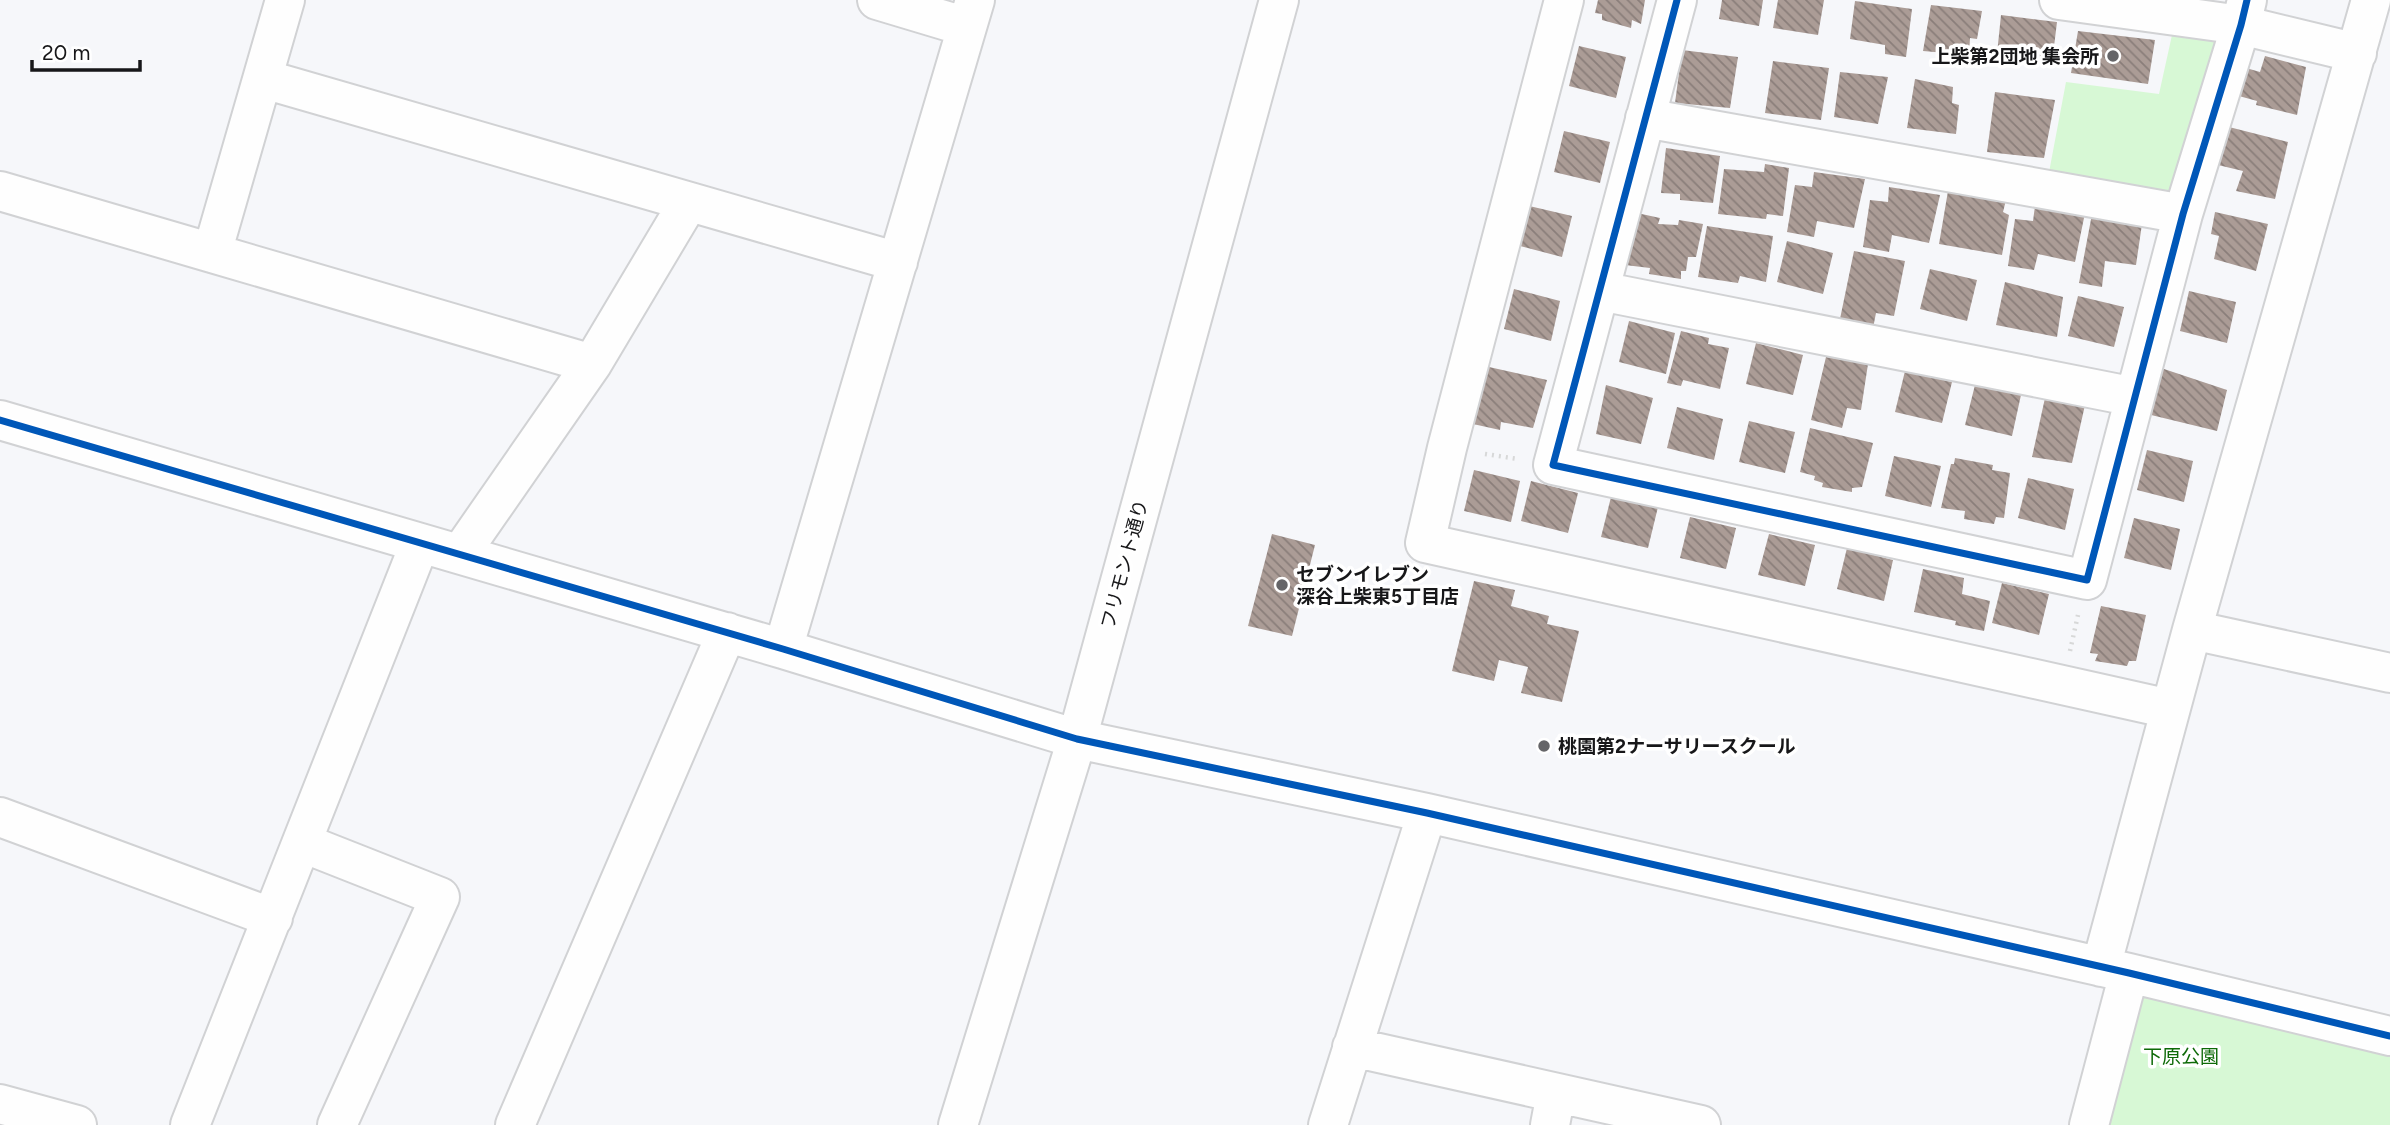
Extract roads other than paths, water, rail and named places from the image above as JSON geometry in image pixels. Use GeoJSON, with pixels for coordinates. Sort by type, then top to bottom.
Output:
{"type":"FeatureCollection","features":[{"type":"Feature","properties":{"kind":"street"},"geometry":{"type":"LineString","coordinates":[[212,253],[285,0]]}},
{"type":"Feature","properties":{"kind":"street"},"geometry":{"type":"LineString","coordinates":[[783,649],[971,14],[877,0]]}},
{"type":"Feature","properties":{"kind":"street","name":"フリモント通り"},"geometry":{"type":"LineString","coordinates":[[958,1125],[1077,739],[1279,0]]}},
{"type":"Feature","properties":{"kind":"street"},"geometry":{"type":"LineString","coordinates":[[1564,0],[1447,448],[1425,543],[2170,709]]}},
{"type":"Feature","properties":{"kind":"street"},"geometry":{"type":"LineString","coordinates":[[1677,0],[1553,465],[2087,580],[2183,214],[2244,12]]}},
{"type":"Feature","properties":{"kind":"street"},"geometry":{"type":"LineString","coordinates":[[2059,0],[2244,12],[2357,53]]}},
{"type":"Feature","properties":{"kind":"street"},"geometry":{"type":"LineString","coordinates":[[2089,1125],[2115,970],[2170,709],[2371,0]]}},
{"type":"Feature","properties":{"kind":"street"},"geometry":{"type":"LineString","coordinates":[[264,79],[898,262]]}},
{"type":"Feature","properties":{"kind":"street"},"geometry":{"type":"LineString","coordinates":[[1645,118],[2183,214]]}},
{"type":"Feature","properties":{"kind":"street"},"geometry":{"type":"LineString","coordinates":[[0,191],[592,364]]}},
{"type":"Feature","properties":{"kind":"street"},"geometry":{"type":"LineString","coordinates":[[460,554],[592,364],[688,203]]}},
{"type":"Feature","properties":{"kind":"street"},"geometry":{"type":"LineString","coordinates":[[1600,291],[2135,397]]}},
{"type":"Feature","properties":{"kind":"street"},"geometry":{"type":"LineString","coordinates":[[0,420],[727,632],[1077,739],[1427,813],[2390,1035]]}},
{"type":"Feature","properties":{"kind":"street"},"geometry":{"type":"LineString","coordinates":[[190,1125],[420,542]]}},
{"type":"Feature","properties":{"kind":"street"},"geometry":{"type":"LineString","coordinates":[[2192,630],[2390,673]]}},
{"type":"Feature","properties":{"kind":"street"},"geometry":{"type":"LineString","coordinates":[[515,1125],[727,632]]}},
{"type":"Feature","properties":{"kind":"street"},"geometry":{"type":"LineString","coordinates":[[1328,1125],[1427,813]]}},
{"type":"Feature","properties":{"kind":"street"},"geometry":{"type":"LineString","coordinates":[[0,817],[273,918]]}},
{"type":"Feature","properties":{"kind":"street"},"geometry":{"type":"LineString","coordinates":[[303,843],[440,897],[337,1125]]}},
{"type":"Feature","properties":{"kind":"street"},"geometry":{"type":"LineString","coordinates":[[1353,1047],[1553,1109],[1701,1125]]}},
{"type":"Feature","properties":{"kind":"street"},"geometry":{"type":"LineString","coordinates":[[0,1104],[77,1125]]}},
{"type":"Feature","properties":{"kind":"place","name":"上柴第2団地 集会所"},"geometry":{"type":"Point","coordinates":[2113,56]}},
{"type":"Feature","properties":{"kind":"place","name":"セブンイレブン 深谷上柴東5丁目店"},"geometry":{"type":"Point","coordinates":[1282,585]}},
{"type":"Feature","properties":{"kind":"place","name":"桃園第2ナーサリースクール"},"geometry":{"type":"Point","coordinates":[1544,746]}},
{"type":"Feature","properties":{"kind":"park label","name":"下原公園"},"geometry":{"type":"Point","coordinates":[2181,1056]}}]}
